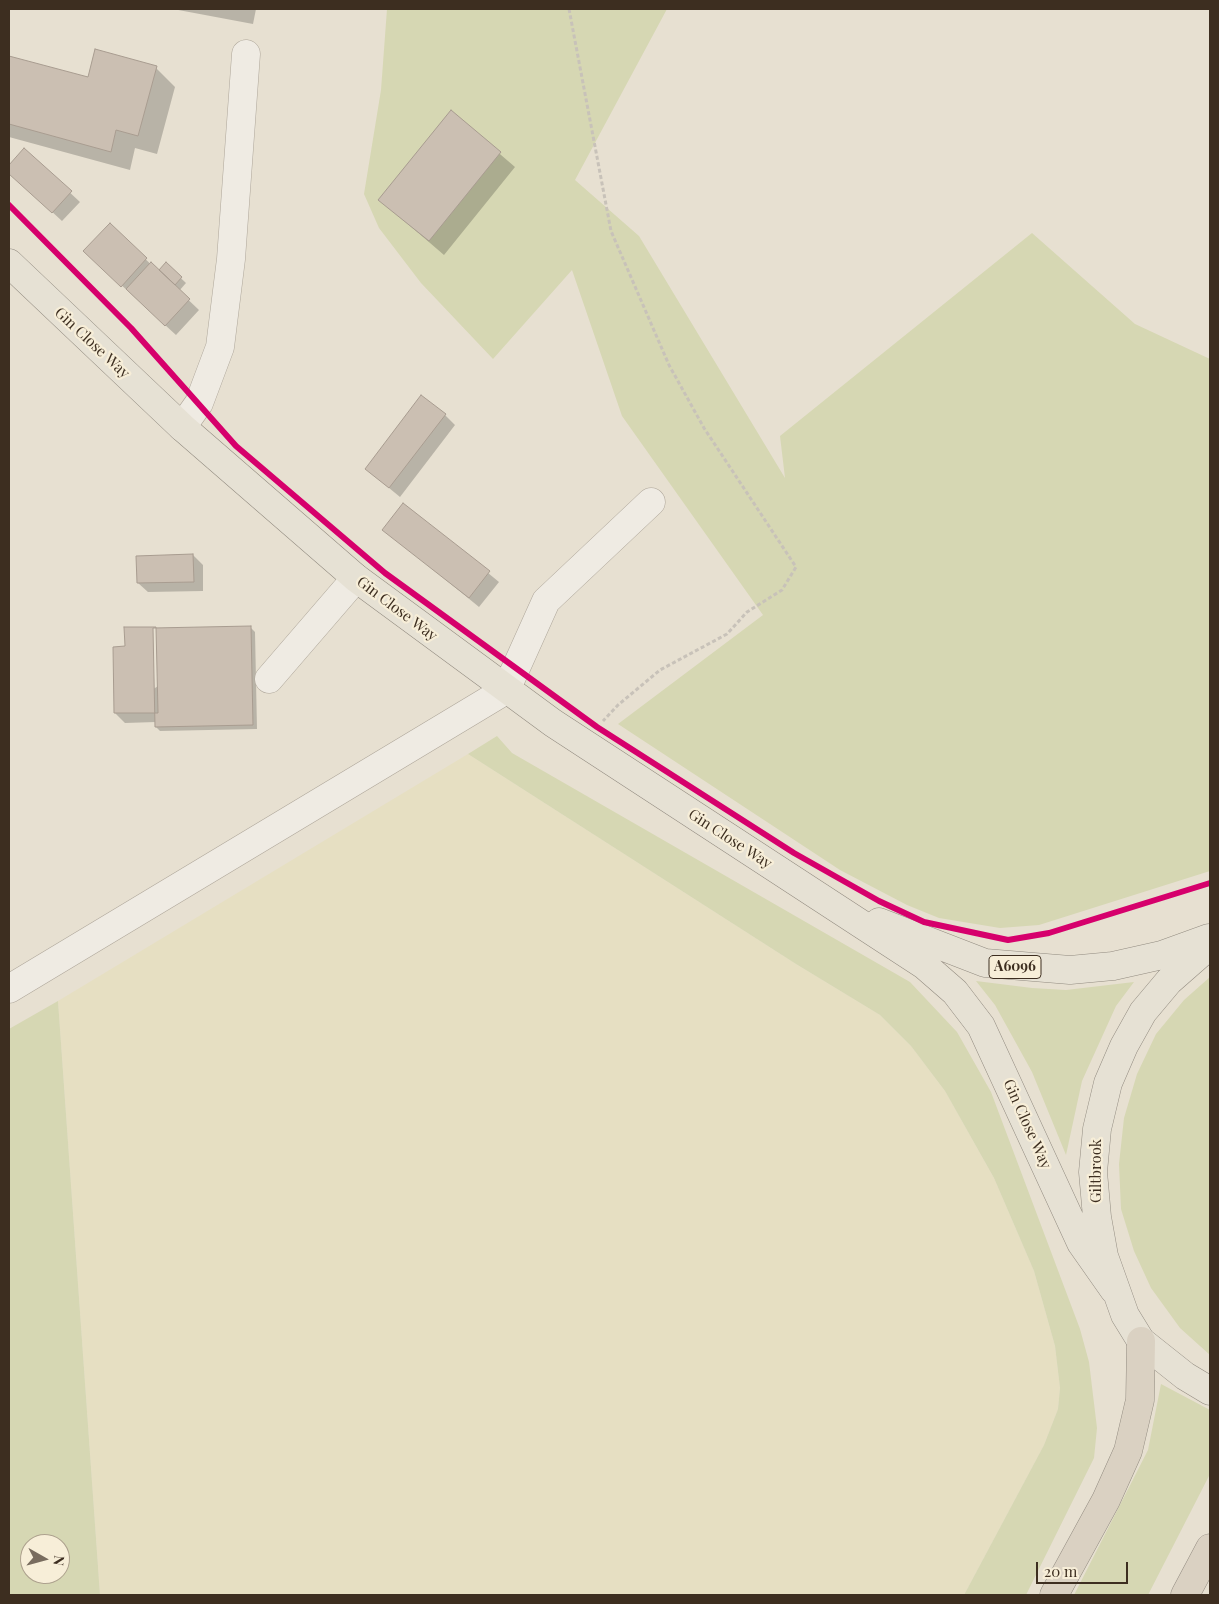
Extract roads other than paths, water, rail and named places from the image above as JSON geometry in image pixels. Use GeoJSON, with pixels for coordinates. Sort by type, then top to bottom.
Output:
{"type":"FeatureCollection","features":[{"type":"Feature","properties":{"kind":"highway"},"geometry":{"type":"LineString","coordinates":[[1054,1595],[1106,1500],[1128,1451],[1140,1400],[1141,1341]]}},
{"type":"Feature","properties":{"kind":"highway"},"geometry":{"type":"LineString","coordinates":[[1185,1595],[1210,1548]]}},
{"type":"Feature","properties":{"kind":"main road","name":"Gin Close Way"},"geometry":{"type":"LineString","coordinates":[[9,263],[182,427],[356,578],[506,690],[578,740],[924,966],[955,992],[981,1026],[1081,1243],[1114,1290]]}},
{"type":"Feature","properties":{"kind":"main road","name":"Gin Close Way"},"geometry":{"type":"LineString","coordinates":[[827,902],[985,963],[1024,968],[1070,970],[1113,966],[1162,955],[1210,938]]}},
{"type":"Feature","properties":{"kind":"main road","name":"Giltbrook"},"geometry":{"type":"LineString","coordinates":[[1210,945],[1170,981],[1144,1012],[1124,1046],[1108,1083],[1097,1129],[1093,1172],[1098,1227],[1104,1256],[1114,1290],[1125,1315],[1141,1341],[1185,1376],[1210,1392]]}},
{"type":"Feature","properties":{"kind":"lane"},"geometry":{"type":"LineString","coordinates":[[182,427],[199,403],[220,347],[231,259],[246,54]]}},
{"type":"Feature","properties":{"kind":"lane"},"geometry":{"type":"LineString","coordinates":[[9,989],[506,690],[546,601],[651,502]]}},
{"type":"Feature","properties":{"kind":"lane"},"geometry":{"type":"LineString","coordinates":[[269,679],[356,578]]}}]}
